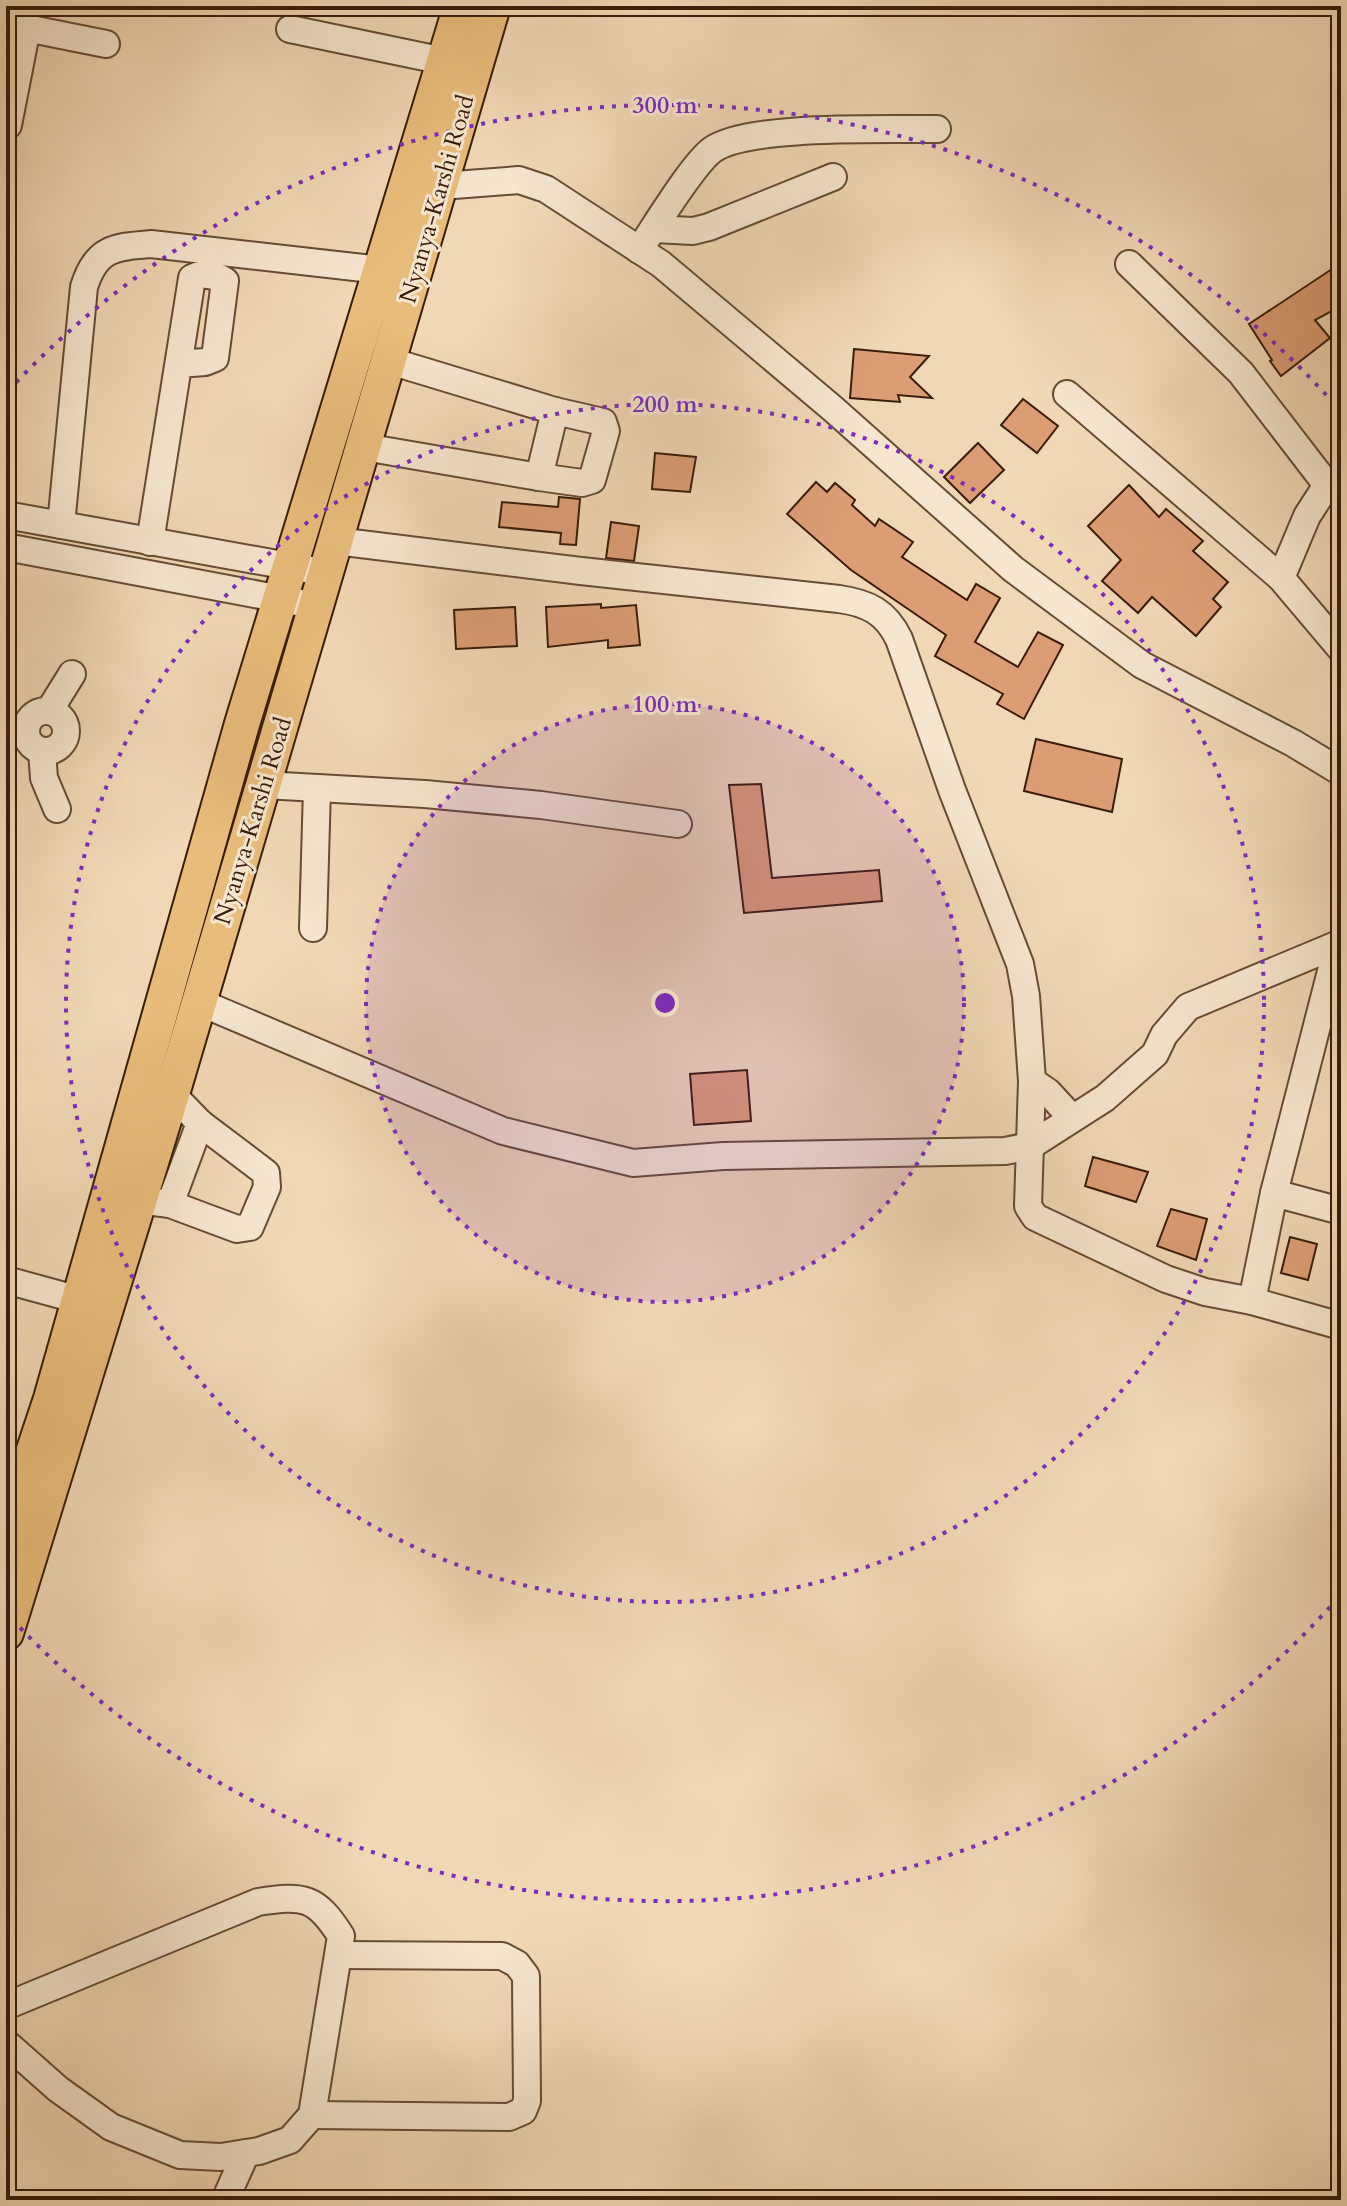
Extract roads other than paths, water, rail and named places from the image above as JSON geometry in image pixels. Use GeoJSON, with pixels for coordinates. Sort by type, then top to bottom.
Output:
{"type":"FeatureCollection","features":[{"type":"Feature","properties":{"kind":"main road","name":"Nyanya-Karshi Road"},"geometry":{"type":"LineString","coordinates":[[6,1534],[51,1399],[79,1300],[143,1186],[242,724],[461,6]]}},
{"type":"Feature","properties":{"kind":"main road","name":"Nyanya-Karshi Road"},"geometry":{"type":"LineString","coordinates":[[6,1633],[318,607],[493,6]]}},
{"type":"Feature","properties":{"kind":"street"},"geometry":{"type":"LineString","coordinates":[[8,125],[17,26],[106,44]]}},
{"type":"Feature","properties":{"kind":"street"},"geometry":{"type":"LineString","coordinates":[[290,29],[444,61]]}},
{"type":"Feature","properties":{"kind":"street"},"geometry":{"type":"LineString","coordinates":[[646,240],[711,151],[736,138],[771,133],[937,129]]}},
{"type":"Feature","properties":{"kind":"street"},"geometry":{"type":"LineString","coordinates":[[646,240],[709,227],[833,177]]}},
{"type":"Feature","properties":{"kind":"street"},"geometry":{"type":"LineString","coordinates":[[441,186],[519,180],[546,189],[646,240],[661,264],[832,408],[1013,569],[1142,665],[1293,743],[1341,772]]}},
{"type":"Feature","properties":{"kind":"street"},"geometry":{"type":"LineString","coordinates":[[61,525],[84,287],[90,267],[100,256],[123,247],[151,244],[381,270]]}},
{"type":"Feature","properties":{"kind":"street"},"geometry":{"type":"LineString","coordinates":[[1129,264],[1241,373],[1334,488],[1307,516],[1281,578]]}},
{"type":"Feature","properties":{"kind":"street"},"geometry":{"type":"LineString","coordinates":[[364,447],[539,477],[582,483],[592,480],[606,431],[603,422],[555,411],[390,361]]}},
{"type":"Feature","properties":{"kind":"street"},"geometry":{"type":"LineString","coordinates":[[150,542],[179,364]]}},
{"type":"Feature","properties":{"kind":"street"},"geometry":{"type":"LineString","coordinates":[[1067,394],[1281,578],[1341,649]]}},
{"type":"Feature","properties":{"kind":"street"},"geometry":{"type":"LineString","coordinates":[[539,477],[555,411]]}},
{"type":"Feature","properties":{"kind":"street"},"geometry":{"type":"LineString","coordinates":[[6,515],[150,542],[285,584],[318,607]]}},
{"type":"Feature","properties":{"kind":"street"},"geometry":{"type":"LineString","coordinates":[[336,541],[839,599],[861,602],[877,610],[892,623],[899,639],[952,790],[1020,964],[1026,996],[1032,1081],[1028,1206],[1035,1217],[1166,1279],[1205,1292],[1252,1301],[1341,1326]]}},
{"type":"Feature","properties":{"kind":"street"},"geometry":{"type":"LineString","coordinates":[[6,547],[285,584],[327,573]]}},
{"type":"Feature","properties":{"kind":"street"},"geometry":{"type":"LineString","coordinates":[[49,711],[72,674]]}},
{"type":"Feature","properties":{"kind":"street"},"geometry":{"type":"LineString","coordinates":[[42,711],[49,711],[56,713],[65,723],[66,736],[59,747],[42,751],[16,728],[42,711]]}},
{"type":"Feature","properties":{"kind":"street"},"geometry":{"type":"LineString","coordinates":[[42,751],[44,778],[57,809]]}},
{"type":"Feature","properties":{"kind":"street"},"geometry":{"type":"LineString","coordinates":[[264,785],[425,794],[541,805],[678,824]]}},
{"type":"Feature","properties":{"kind":"street"},"geometry":{"type":"LineString","coordinates":[[313,928],[317,788]]}},
{"type":"Feature","properties":{"kind":"street"},"geometry":{"type":"LineString","coordinates":[[199,1002],[503,1131],[633,1163],[723,1156],[1005,1151],[1030,1146],[1105,1098],[1155,1054],[1164,1035],[1188,1007],[1340,944]]}},
{"type":"Feature","properties":{"kind":"street"},"geometry":{"type":"LineString","coordinates":[[1252,1301],[1274,1193],[1340,944]]}},
{"type":"Feature","properties":{"kind":"street"},"geometry":{"type":"LineString","coordinates":[[1032,1081],[1048,1092],[1072,1118]]}},
{"type":"Feature","properties":{"kind":"street"},"geometry":{"type":"LineString","coordinates":[[172,1094],[200,1123],[266,1173],[267,1187],[250,1227],[237,1229],[143,1186],[200,1123]]}},
{"type":"Feature","properties":{"kind":"street"},"geometry":{"type":"LineString","coordinates":[[1274,1193],[1341,1211]]}},
{"type":"Feature","properties":{"kind":"street"},"geometry":{"type":"LineString","coordinates":[[6,1280],[79,1300]]}},
{"type":"Feature","properties":{"kind":"street"},"geometry":{"type":"LineString","coordinates":[[6,2006],[258,1902],[289,1897],[315,1903],[330,1918],[341,1936],[312,2115],[290,2140],[221,2157],[180,2155],[111,2127],[58,2089],[6,2043]]}},
{"type":"Feature","properties":{"kind":"street"},"geometry":{"type":"LineString","coordinates":[[312,2115],[509,2117],[523,2111],[527,2101],[526,1976],[517,1964],[502,1956],[339,1955]]}},
{"type":"Feature","properties":{"kind":"street"},"geometry":{"type":"LineString","coordinates":[[225,2200],[246,2153]]}}]}
